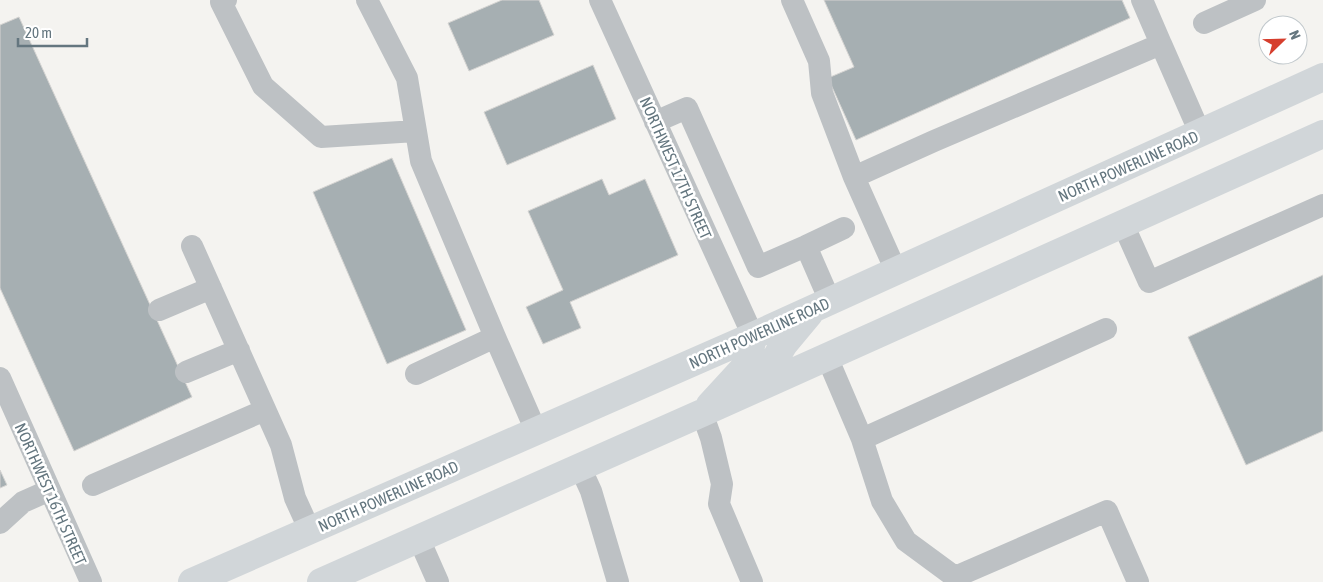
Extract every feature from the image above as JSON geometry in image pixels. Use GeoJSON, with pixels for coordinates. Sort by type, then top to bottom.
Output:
{"type":"FeatureCollection","features":[{"type":"Feature","properties":{"kind":"main road","name":"NORTH POWERLINE ROAD"},"geometry":{"type":"LineString","coordinates":[[192,582],[822,305],[1323,77]]}},
{"type":"Feature","properties":{"kind":"main road"},"geometry":{"type":"LineString","coordinates":[[321,582],[1323,134]]}},
{"type":"Feature","properties":{"kind":"main road"},"geometry":{"type":"LineString","coordinates":[[768,383],[774,360],[784,344],[822,305]]}},
{"type":"Feature","properties":{"kind":"main road"},"geometry":{"type":"LineString","coordinates":[[702,413],[744,368],[749,356],[752,336]]}},
{"type":"Feature","properties":{"kind":"street"},"geometry":{"type":"LineString","coordinates":[[226,0],[221,2],[263,86],[320,137],[416,131]]}},
{"type":"Feature","properties":{"kind":"street"},"geometry":{"type":"LineString","coordinates":[[367,0],[407,78],[421,161],[536,431]]}},
{"type":"Feature","properties":{"kind":"street","name":"NORTHWEST 17TH STREET"},"geometry":{"type":"LineString","coordinates":[[600,0],[752,336]]}},
{"type":"Feature","properties":{"kind":"street"},"geometry":{"type":"LineString","coordinates":[[792,0],[819,62],[822,93],[854,177],[896,271]]}},
{"type":"Feature","properties":{"kind":"street"},"geometry":{"type":"LineString","coordinates":[[1142,0],[1200,134]]}},
{"type":"Feature","properties":{"kind":"street"},"geometry":{"type":"LineString","coordinates":[[1204,22],[1254,0]]}},
{"type":"Feature","properties":{"kind":"street"},"geometry":{"type":"LineString","coordinates":[[854,177],[1161,44]]}},
{"type":"Feature","properties":{"kind":"street"},"geometry":{"type":"LineString","coordinates":[[655,122],[687,108],[758,267],[844,228]]}},
{"type":"Feature","properties":{"kind":"street"},"geometry":{"type":"LineString","coordinates":[[1123,224],[1149,282],[1323,206]]}},
{"type":"Feature","properties":{"kind":"street"},"geometry":{"type":"LineString","coordinates":[[192,246],[281,445],[295,498],[310,531]]}},
{"type":"Feature","properties":{"kind":"street"},"geometry":{"type":"LineString","coordinates":[[806,246],[822,305]]}},
{"type":"Feature","properties":{"kind":"street"},"geometry":{"type":"LineString","coordinates":[[160,310],[211,288]]}},
{"type":"Feature","properties":{"kind":"street"},"geometry":{"type":"LineString","coordinates":[[862,439],[1106,329]]}},
{"type":"Feature","properties":{"kind":"street"},"geometry":{"type":"LineString","coordinates":[[416,374],[495,337]]}},
{"type":"Feature","properties":{"kind":"street"},"geometry":{"type":"LineString","coordinates":[[186,372],[239,350]]}},
{"type":"Feature","properties":{"kind":"street"},"geometry":{"type":"LineString","coordinates":[[827,357],[862,439],[882,501],[906,541],[956,580],[1107,511],[1138,582]]}},
{"type":"Feature","properties":{"kind":"street","name":"NORTHWEST 16TH STREET"},"geometry":{"type":"LineString","coordinates":[[0,378],[91,582]]}},
{"type":"Feature","properties":{"kind":"street"},"geometry":{"type":"LineString","coordinates":[[93,485],[265,410]]}},
{"type":"Feature","properties":{"kind":"street"},"geometry":{"type":"LineString","coordinates":[[702,413],[711,438],[722,484],[719,504],[752,582]]}},
{"type":"Feature","properties":{"kind":"street"},"geometry":{"type":"LineString","coordinates":[[580,467],[591,490],[618,582]]}},
{"type":"Feature","properties":{"kind":"street"},"geometry":{"type":"LineString","coordinates":[[0,523],[23,502],[50,490]]}},
{"type":"Feature","properties":{"kind":"street"},"geometry":{"type":"LineString","coordinates":[[419,539],[438,582]]}},
{"type":"Feature","properties":{"kind":"building"},"geometry":{"type":"Polygon","coordinates":[[[502,0],[539,0],[554,35],[469,71],[448,23],[502,0]]]}},
{"type":"Feature","properties":{"kind":"building"},"geometry":{"type":"Polygon","coordinates":[[[824,0],[1122,0],[1130,18],[856,140],[828,78],[854,67],[824,0]]]}},
{"type":"Feature","properties":{"kind":"building"},"geometry":{"type":"Polygon","coordinates":[[[19,17],[192,397],[74,451],[0,288],[0,25],[19,17]]]}},
{"type":"Feature","properties":{"kind":"building"},"geometry":{"type":"Polygon","coordinates":[[[593,65],[616,119],[507,165],[484,112],[593,65]]]}},
{"type":"Feature","properties":{"kind":"building"},"geometry":{"type":"Polygon","coordinates":[[[392,158],[466,330],[387,364],[313,192],[392,158]]]}},
{"type":"Feature","properties":{"kind":"building"},"geometry":{"type":"Polygon","coordinates":[[[602,179],[609,195],[645,179],[678,255],[570,302],[581,328],[543,344],[526,307],[563,290],[528,211],[602,179]]]}},
{"type":"Feature","properties":{"kind":"building"},"geometry":{"type":"Polygon","coordinates":[[[1323,275],[1323,431],[1246,465],[1188,337],[1323,275]]]}},
{"type":"Feature","properties":{"kind":"building"},"geometry":{"type":"Polygon","coordinates":[[[0,470],[7,485],[0,488],[0,470]]]}}]}
